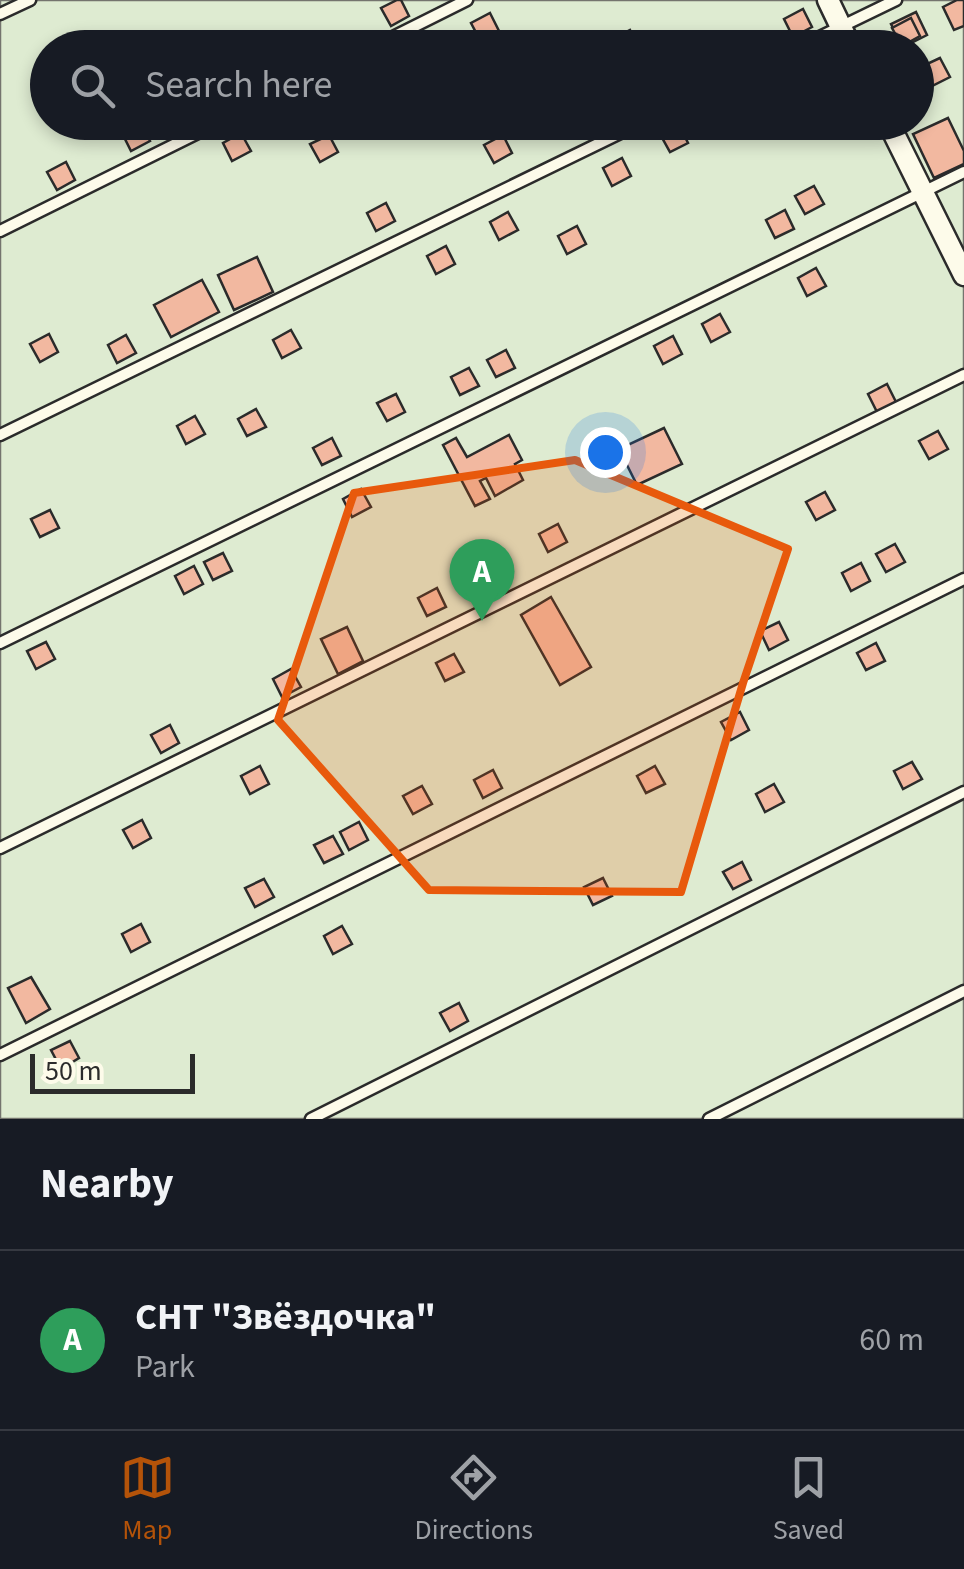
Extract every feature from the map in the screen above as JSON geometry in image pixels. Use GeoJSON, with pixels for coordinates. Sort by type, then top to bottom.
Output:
{"type":"FeatureCollection","features":[{"type":"Feature","properties":{"kind":"street"},"geometry":{"type":"LineString","coordinates":[[828,0],[843,30]]}},
{"type":"Feature","properties":{"kind":"street"},"geometry":{"type":"LineString","coordinates":[[897,140],[964,275]]}},
{"type":"Feature","properties":{"kind":"lane"},"geometry":{"type":"LineString","coordinates":[[0,14],[30,0]]}},
{"type":"Feature","properties":{"kind":"lane"},"geometry":{"type":"LineString","coordinates":[[407,30],[467,0]]}},
{"type":"Feature","properties":{"kind":"lane"},"geometry":{"type":"LineString","coordinates":[[833,30],[896,0]]}},
{"type":"Feature","properties":{"kind":"lane"},"geometry":{"type":"LineString","coordinates":[[0,231],[184,140]]}},
{"type":"Feature","properties":{"kind":"lane"},"geometry":{"type":"LineString","coordinates":[[0,435],[606,140]]}},
{"type":"Feature","properties":{"kind":"lane"},"geometry":{"type":"LineString","coordinates":[[0,643],[964,172]]}},
{"type":"Feature","properties":{"kind":"lane"},"geometry":{"type":"LineString","coordinates":[[0,848],[964,375]]}},
{"type":"Feature","properties":{"kind":"lane"},"geometry":{"type":"LineString","coordinates":[[0,1054],[964,580]]}},
{"type":"Feature","properties":{"kind":"lane"},"geometry":{"type":"LineString","coordinates":[[311,1119],[964,792]]}},
{"type":"Feature","properties":{"kind":"lane"},"geometry":{"type":"LineString","coordinates":[[709,1119],[964,992]]}},
{"type":"Feature","properties":{"kind":"highlighted area"},"geometry":{"type":"Polygon","coordinates":[[[575,460],[788,549],[743,683],[681,892],[429,890],[278,720],[354,493],[575,460]]]}},
{"type":"Feature","properties":{"kind":"green space"},"geometry":{"type":"Polygon","coordinates":[[[0,0],[964,0],[964,1119],[0,1119],[0,0]]]}},
{"type":"Feature","properties":{"kind":"building"},"geometry":{"type":"Polygon","coordinates":[[[401,0],[409,16],[391,26],[381,8],[401,0]]]}},
{"type":"Feature","properties":{"kind":"building"},"geometry":{"type":"Polygon","coordinates":[[[964,0],[964,26],[954,30],[943,7],[964,0]]]}},
{"type":"Feature","properties":{"kind":"building"},"geometry":{"type":"Polygon","coordinates":[[[803,9],[812,27],[790,30],[784,19],[803,9]]]}},
{"type":"Feature","properties":{"kind":"building"},"geometry":{"type":"Polygon","coordinates":[[[916,12],[925,30],[894,30],[891,24],[916,12]]]}},
{"type":"Feature","properties":{"kind":"building"},"geometry":{"type":"Polygon","coordinates":[[[490,13],[498,30],[475,30],[471,23],[490,13]]]}},
{"type":"Feature","properties":{"kind":"building"},"geometry":{"type":"Polygon","coordinates":[[[911,18],[917,30],[893,30],[911,18]]]}},
{"type":"Feature","properties":{"kind":"building"},"geometry":{"type":"Polygon","coordinates":[[[940,58],[950,77],[934,85],[934,61],[940,58]]]}},
{"type":"Feature","properties":{"kind":"building"},"geometry":{"type":"Polygon","coordinates":[[[948,118],[964,151],[964,164],[934,178],[916,140],[934,140],[934,124],[948,118]]]}},
{"type":"Feature","properties":{"kind":"building"},"geometry":{"type":"Polygon","coordinates":[[[126,140],[150,140],[150,141],[131,151],[126,140]]]}},
{"type":"Feature","properties":{"kind":"building"},"geometry":{"type":"Polygon","coordinates":[[[245,140],[251,151],[232,161],[223,143],[245,140]]]}},
{"type":"Feature","properties":{"kind":"building"},"geometry":{"type":"Polygon","coordinates":[[[332,140],[338,152],[320,162],[310,144],[332,140]]]}},
{"type":"Feature","properties":{"kind":"building"},"geometry":{"type":"Polygon","coordinates":[[[506,140],[512,153],[494,163],[484,145],[506,140]]]}},
{"type":"Feature","properties":{"kind":"building"},"geometry":{"type":"Polygon","coordinates":[[[663,140],[686,140],[688,143],[670,152],[663,140]]]}},
{"type":"Feature","properties":{"kind":"building"},"geometry":{"type":"Polygon","coordinates":[[[622,158],[631,176],[612,186],[603,168],[622,158]]]}},
{"type":"Feature","properties":{"kind":"building"},"geometry":{"type":"Polygon","coordinates":[[[66,162],[75,180],[57,190],[47,172],[66,162]]]}},
{"type":"Feature","properties":{"kind":"building"},"geometry":{"type":"Polygon","coordinates":[[[814,186],[824,204],[805,214],[795,196],[814,186]]]}},
{"type":"Feature","properties":{"kind":"building"},"geometry":{"type":"Polygon","coordinates":[[[386,203],[395,221],[376,231],[367,213],[386,203]]]}},
{"type":"Feature","properties":{"kind":"building"},"geometry":{"type":"Polygon","coordinates":[[[785,210],[794,229],[775,238],[766,220],[785,210]]]}},
{"type":"Feature","properties":{"kind":"building"},"geometry":{"type":"Polygon","coordinates":[[[508,212],[518,230],[499,240],[490,222],[508,212]]]}},
{"type":"Feature","properties":{"kind":"building"},"geometry":{"type":"Polygon","coordinates":[[[577,226],[586,244],[567,254],[558,236],[577,226]]]}},
{"type":"Feature","properties":{"kind":"building"},"geometry":{"type":"Polygon","coordinates":[[[446,246],[455,264],[436,274],[427,256],[446,246]]]}},
{"type":"Feature","properties":{"kind":"building"},"geometry":{"type":"Polygon","coordinates":[[[257,257],[273,292],[234,310],[218,275],[257,257]]]}},
{"type":"Feature","properties":{"kind":"building"},"geometry":{"type":"Polygon","coordinates":[[[816,268],[826,286],[807,296],[798,278],[816,268]]]}},
{"type":"Feature","properties":{"kind":"building"},"geometry":{"type":"Polygon","coordinates":[[[202,280],[219,312],[171,337],[154,305],[202,280]]]}},
{"type":"Feature","properties":{"kind":"building"},"geometry":{"type":"Polygon","coordinates":[[[720,314],[730,332],[711,342],[702,324],[720,314]]]}},
{"type":"Feature","properties":{"kind":"building"},"geometry":{"type":"Polygon","coordinates":[[[291,330],[301,348],[282,358],[273,340],[291,330]]]}},
{"type":"Feature","properties":{"kind":"building"},"geometry":{"type":"Polygon","coordinates":[[[49,334],[58,352],[40,362],[30,344],[49,334]]]}},
{"type":"Feature","properties":{"kind":"building"},"geometry":{"type":"Polygon","coordinates":[[[126,335],[136,353],[117,363],[108,345],[126,335]]]}},
{"type":"Feature","properties":{"kind":"building"},"geometry":{"type":"Polygon","coordinates":[[[673,336],[682,354],[663,364],[654,346],[673,336]]]}},
{"type":"Feature","properties":{"kind":"building"},"geometry":{"type":"Polygon","coordinates":[[[506,350],[515,368],[496,377],[487,360],[506,350]]]}},
{"type":"Feature","properties":{"kind":"building"},"geometry":{"type":"Polygon","coordinates":[[[469,368],[479,386],[460,395],[451,377],[469,368]]]}},
{"type":"Feature","properties":{"kind":"building"},"geometry":{"type":"Polygon","coordinates":[[[887,384],[896,402],[877,412],[868,394],[887,384]]]}},
{"type":"Feature","properties":{"kind":"building"},"geometry":{"type":"Polygon","coordinates":[[[396,394],[405,412],[387,421],[377,403],[396,394]]]}},
{"type":"Feature","properties":{"kind":"building"},"geometry":{"type":"Polygon","coordinates":[[[256,409],[266,427],[247,436],[238,419],[256,409]]]}},
{"type":"Feature","properties":{"kind":"building"},"geometry":{"type":"Polygon","coordinates":[[[195,416],[205,434],[186,444],[177,426],[195,416]]]}},
{"type":"Feature","properties":{"kind":"building"},"geometry":{"type":"Polygon","coordinates":[[[664,428],[682,464],[637,485],[619,449],[664,428]]]}},
{"type":"Feature","properties":{"kind":"building"},"geometry":{"type":"Polygon","coordinates":[[[938,431],[948,449],[929,459],[919,441],[938,431]]]}},
{"type":"Feature","properties":{"kind":"building"},"geometry":{"type":"Polygon","coordinates":[[[509,435],[522,460],[515,464],[523,480],[495,496],[486,478],[480,481],[490,499],[475,506],[443,445],[456,438],[467,457],[509,435]]]}},
{"type":"Feature","properties":{"kind":"building"},"geometry":{"type":"Polygon","coordinates":[[[332,438],[341,456],[322,465],[313,448],[332,438]]]}},
{"type":"Feature","properties":{"kind":"building"},"geometry":{"type":"Polygon","coordinates":[[[361,489],[371,507],[352,517],[343,499],[361,489]]]}},
{"type":"Feature","properties":{"kind":"building"},"geometry":{"type":"Polygon","coordinates":[[[825,492],[835,510],[816,520],[806,502],[825,492]]]}},
{"type":"Feature","properties":{"kind":"building"},"geometry":{"type":"Polygon","coordinates":[[[50,510],[59,528],[40,537],[31,519],[50,510]]]}},
{"type":"Feature","properties":{"kind":"building"},"geometry":{"type":"Polygon","coordinates":[[[558,524],[567,542],[548,552],[539,534],[558,524]]]}},
{"type":"Feature","properties":{"kind":"building"},"geometry":{"type":"Polygon","coordinates":[[[895,544],[905,562],[886,572],[876,554],[895,544]]]}},
{"type":"Feature","properties":{"kind":"building"},"geometry":{"type":"Polygon","coordinates":[[[223,553],[232,571],[213,580],[204,562],[223,553]]]}},
{"type":"Feature","properties":{"kind":"building"},"geometry":{"type":"Polygon","coordinates":[[[861,563],[870,581],[851,591],[842,573],[861,563]]]}},
{"type":"Feature","properties":{"kind":"building"},"geometry":{"type":"Polygon","coordinates":[[[194,566],[203,584],[184,594],[175,576],[194,566]]]}},
{"type":"Feature","properties":{"kind":"building"},"geometry":{"type":"Polygon","coordinates":[[[437,588],[446,607],[427,616],[418,598],[437,588]]]}},
{"type":"Feature","properties":{"kind":"building"},"geometry":{"type":"Polygon","coordinates":[[[551,597],[591,667],[560,685],[521,615],[551,597]]]}},
{"type":"Feature","properties":{"kind":"building"},"geometry":{"type":"Polygon","coordinates":[[[779,622],[788,640],[769,650],[760,631],[779,622]]]}},
{"type":"Feature","properties":{"kind":"building"},"geometry":{"type":"Polygon","coordinates":[[[347,627],[363,661],[338,674],[321,639],[347,627]]]}},
{"type":"Feature","properties":{"kind":"building"},"geometry":{"type":"Polygon","coordinates":[[[46,642],[55,659],[36,669],[27,651],[46,642]]]}},
{"type":"Feature","properties":{"kind":"building"},"geometry":{"type":"Polygon","coordinates":[[[876,643],[885,661],[866,670],[857,653],[876,643]]]}},
{"type":"Feature","properties":{"kind":"building"},"geometry":{"type":"Polygon","coordinates":[[[454,654],[464,672],[445,681],[436,663],[454,654]]]}},
{"type":"Feature","properties":{"kind":"building"},"geometry":{"type":"Polygon","coordinates":[[[291,669],[301,687],[282,697],[273,679],[291,669]]]}},
{"type":"Feature","properties":{"kind":"building"},"geometry":{"type":"Polygon","coordinates":[[[740,712],[749,730],[731,740],[721,722],[740,712]]]}},
{"type":"Feature","properties":{"kind":"building"},"geometry":{"type":"Polygon","coordinates":[[[170,725],[179,743],[161,753],[151,735],[170,725]]]}},
{"type":"Feature","properties":{"kind":"building"},"geometry":{"type":"Polygon","coordinates":[[[912,762],[922,779],[903,789],[894,771],[912,762]]]}},
{"type":"Feature","properties":{"kind":"building"},"geometry":{"type":"Polygon","coordinates":[[[260,766],[269,784],[250,794],[241,776],[260,766]]]}},
{"type":"Feature","properties":{"kind":"building"},"geometry":{"type":"Polygon","coordinates":[[[655,766],[665,784],[646,793],[637,776],[655,766]]]}},
{"type":"Feature","properties":{"kind":"building"},"geometry":{"type":"Polygon","coordinates":[[[493,770],[502,788],[483,798],[474,780],[493,770]]]}},
{"type":"Feature","properties":{"kind":"building"},"geometry":{"type":"Polygon","coordinates":[[[774,784],[784,802],[765,812],[756,794],[774,784]]]}},
{"type":"Feature","properties":{"kind":"building"},"geometry":{"type":"Polygon","coordinates":[[[422,786],[432,804],[413,814],[403,796],[422,786]]]}},
{"type":"Feature","properties":{"kind":"building"},"geometry":{"type":"Polygon","coordinates":[[[142,820],[151,838],[133,848],[123,830],[142,820]]]}},
{"type":"Feature","properties":{"kind":"building"},"geometry":{"type":"Polygon","coordinates":[[[359,822],[368,840],[349,850],[340,832],[359,822]]]}},
{"type":"Feature","properties":{"kind":"building"},"geometry":{"type":"Polygon","coordinates":[[[333,836],[343,854],[324,863],[314,845],[333,836]]]}},
{"type":"Feature","properties":{"kind":"building"},"geometry":{"type":"Polygon","coordinates":[[[742,862],[751,880],[733,889],[723,872],[742,862]]]}},
{"type":"Feature","properties":{"kind":"building"},"geometry":{"type":"Polygon","coordinates":[[[603,878],[612,896],[593,905],[584,887],[603,878]]]}},
{"type":"Feature","properties":{"kind":"building"},"geometry":{"type":"Polygon","coordinates":[[[264,879],[274,897],[255,907],[245,888],[264,879]]]}},
{"type":"Feature","properties":{"kind":"building"},"geometry":{"type":"Polygon","coordinates":[[[141,924],[150,942],[131,952],[122,934],[141,924]]]}},
{"type":"Feature","properties":{"kind":"building"},"geometry":{"type":"Polygon","coordinates":[[[342,926],[352,944],[333,954],[324,936],[342,926]]]}},
{"type":"Feature","properties":{"kind":"building"},"geometry":{"type":"Polygon","coordinates":[[[31,977],[50,1009],[26,1023],[8,988],[31,977]]]}},
{"type":"Feature","properties":{"kind":"building"},"geometry":{"type":"Polygon","coordinates":[[[459,1003],[468,1021],[450,1031],[440,1013],[459,1003]]]}},
{"type":"Feature","properties":{"kind":"building"},"geometry":{"type":"Polygon","coordinates":[[[70,1041],[79,1058],[61,1069],[51,1050],[70,1041]]]}},
{"type":"Feature","properties":{"kind":"place","name":"СНТ \"Звёздочка\""},"geometry":{"type":"Point","coordinates":[482,621]}}]}
